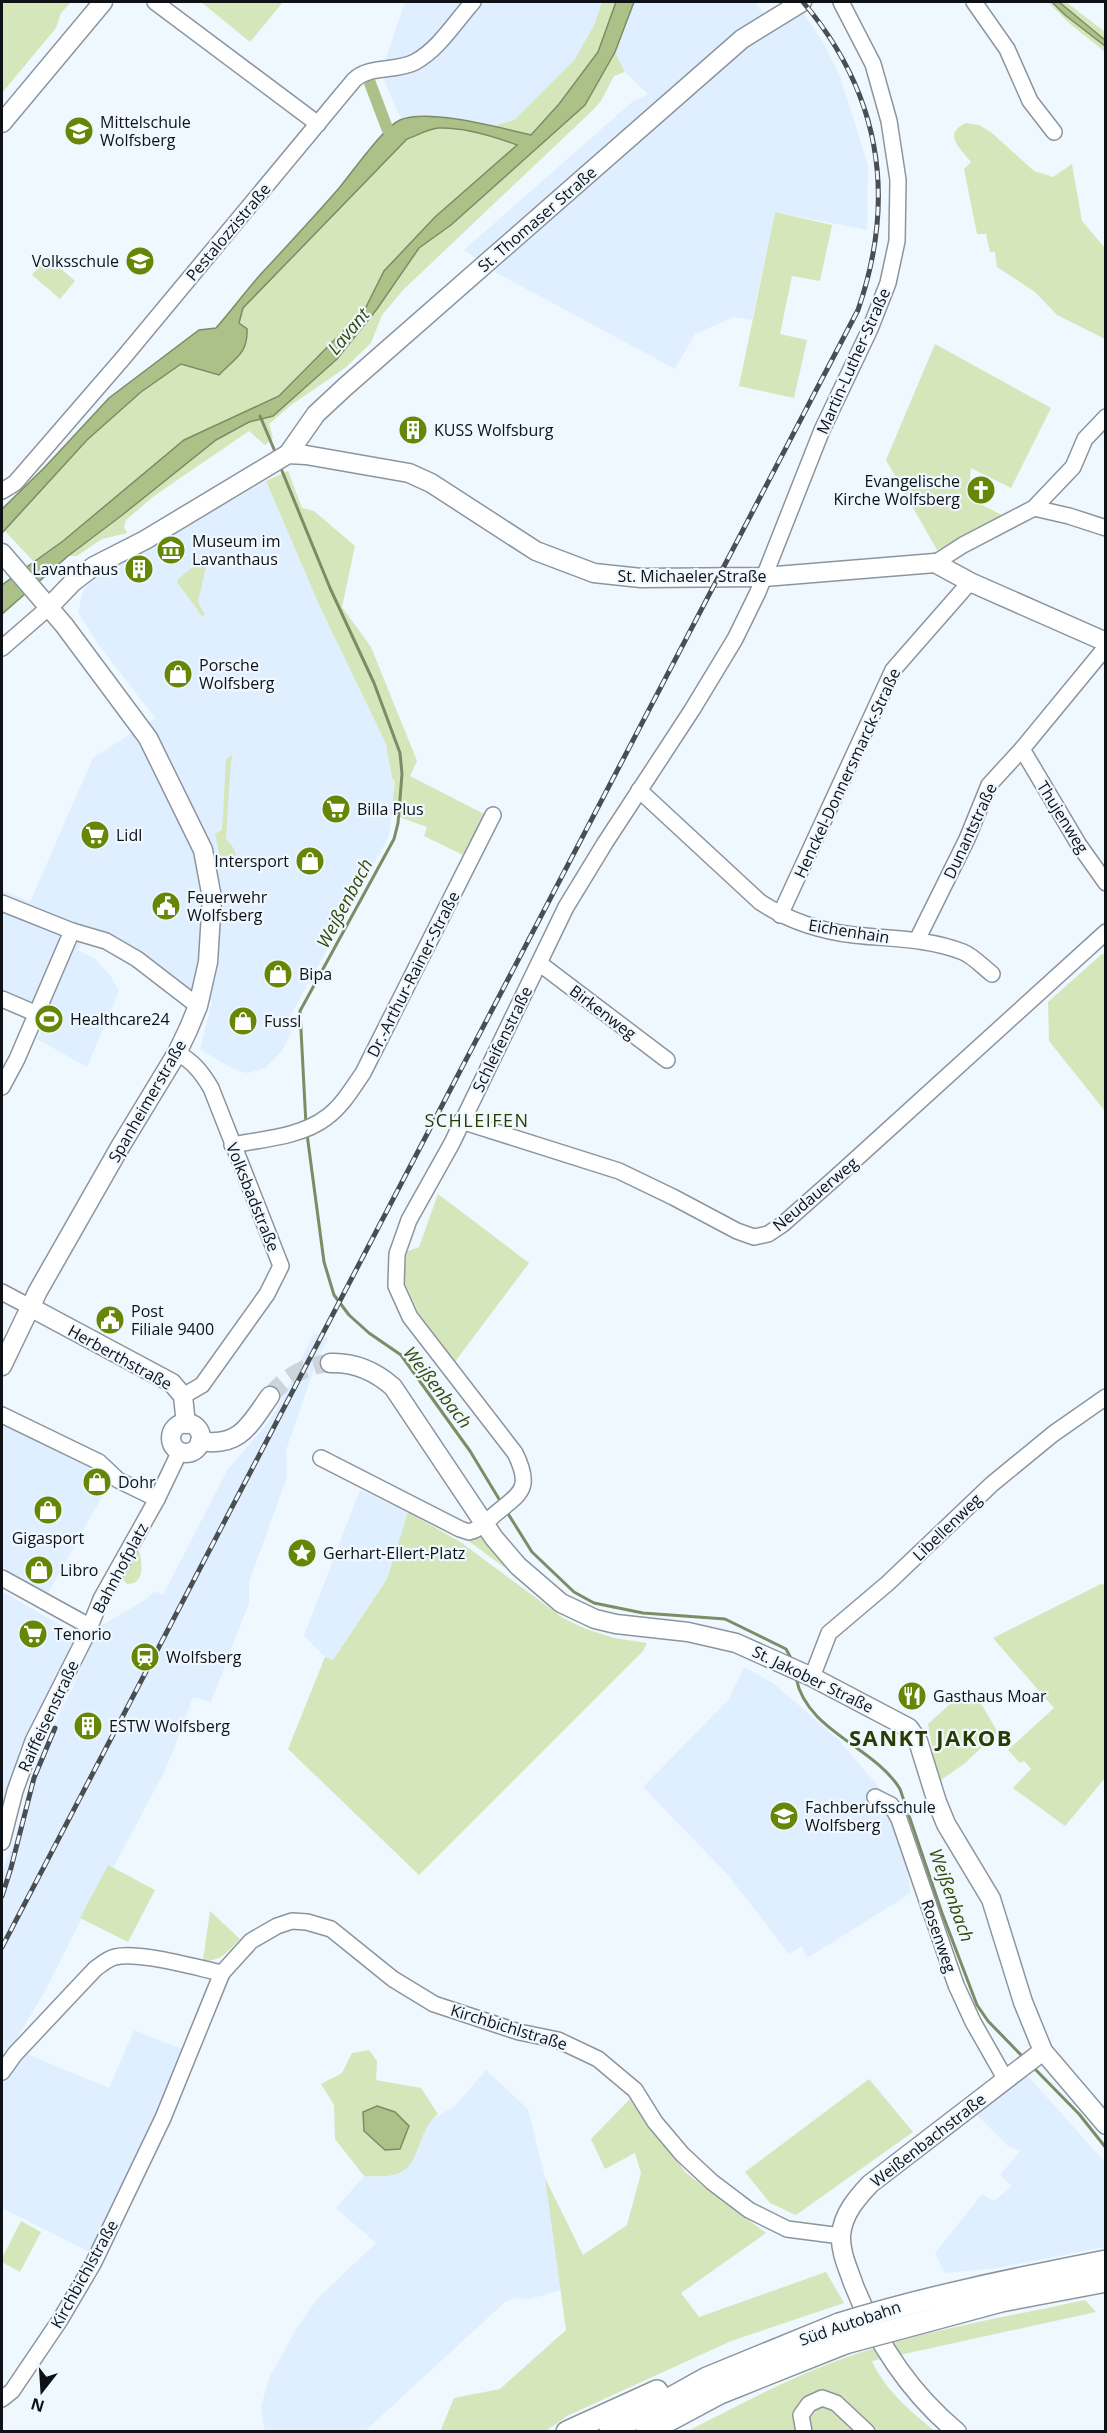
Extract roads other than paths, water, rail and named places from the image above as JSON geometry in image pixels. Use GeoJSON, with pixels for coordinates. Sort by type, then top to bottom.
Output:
{"type":"FeatureCollection","features":[{"type":"Feature","properties":{"kind":"highway","name":"Süd Autobahn"},"geometry":{"type":"LineString","coordinates":[[647,2432],[720,2393],[900,2305],[992,2283],[1106,2261]]}},
{"type":"Feature","properties":{"kind":"highway","name":"Süd Autobahn"},"geometry":{"type":"LineString","coordinates":[[610,2432],[707,2378],[842,2333],[1106,2281]]}},
{"type":"Feature","properties":{"kind":"highway"},"geometry":{"type":"LineString","coordinates":[[567,2432],[660,2389],[707,2378]]}},
{"type":"Feature","properties":{"kind":"main road"},"geometry":{"type":"LineString","coordinates":[[2,123],[103,2]]}},
{"type":"Feature","properties":{"kind":"main road","name":"St. Thomaser Straße"},"geometry":{"type":"LineString","coordinates":[[288,454],[316,414],[353,380],[742,39],[802,2]]}},
{"type":"Feature","properties":{"kind":"main road"},"geometry":{"type":"LineString","coordinates":[[44,602],[94,566],[145,540],[288,454]]}},
{"type":"Feature","properties":{"kind":"main road","name":"St. Michaeler Straße"},"geometry":{"type":"LineString","coordinates":[[288,454],[409,472],[431,483],[536,551],[594,573],[641,578],[764,577],[935,563]]}},
{"type":"Feature","properties":{"kind":"main road","name":"Spanheimerstraße"},"geometry":{"type":"LineString","coordinates":[[2,553],[101,673],[148,738],[203,850],[212,898],[208,962],[198,1006],[177,1053],[120,1147],[30,1307],[2,1366]]}},
{"type":"Feature","properties":{"kind":"main road"},"geometry":{"type":"LineString","coordinates":[[935,563],[970,582],[1106,642]]}},
{"type":"Feature","properties":{"kind":"main road","name":"Herberthstraße"},"geometry":{"type":"LineString","coordinates":[[30,1307],[172,1383],[183,1396],[186,1424]]}},
{"type":"Feature","properties":{"kind":"main road","name":"St. Jakober Straße"},"geometry":{"type":"LineString","coordinates":[[330,1363],[350,1364],[363,1368],[393,1387],[489,1520],[506,1553],[531,1580],[575,1611],[616,1624],[657,1627],[715,1636],[752,1649],[909,1728],[918,1742],[946,1824],[992,1899],[1020,1993],[1025,2065],[1106,2125]]}},
{"type":"Feature","properties":{"kind":"main road"},"geometry":{"type":"LineString","coordinates":[[200,1441],[221,1443],[240,1435],[270,1395]]}},
{"type":"Feature","properties":{"kind":"main road"},"geometry":{"type":"LineString","coordinates":[[186,1424],[197,1429],[200,1441],[192,1452],[180,1451],[174,1447],[171,1436],[176,1427],[186,1424]]}},
{"type":"Feature","properties":{"kind":"main road","name":"Weißenbachstraße"},"geometry":{"type":"LineString","coordinates":[[957,2432],[919,2395],[900,2370],[868,2319],[846,2265],[841,2236],[851,2207],[870,2184],[1025,2065]]}},
{"type":"Feature","properties":{"kind":"street"},"geometry":{"type":"LineString","coordinates":[[155,2],[318,124]]}},
{"type":"Feature","properties":{"kind":"street","name":"Pestalozzistraße"},"geometry":{"type":"LineString","coordinates":[[2,491],[15,483],[74,416],[359,75],[414,62],[431,50],[472,2]]}},
{"type":"Feature","properties":{"kind":"street","name":"Martin-Luther-Straße"},"geometry":{"type":"LineString","coordinates":[[764,577],[822,430],[870,329],[888,283],[897,241],[898,180],[889,121],[873,64],[841,2]]}},
{"type":"Feature","properties":{"kind":"street"},"geometry":{"type":"LineString","coordinates":[[974,2],[1007,49],[1030,101],[1054,132]]}},
{"type":"Feature","properties":{"kind":"street"},"geometry":{"type":"LineString","coordinates":[[935,563],[963,544],[1034,508],[1073,467],[1085,439],[1106,417]]}},
{"type":"Feature","properties":{"kind":"street"},"geometry":{"type":"LineString","coordinates":[[1034,508],[1106,528]]}},
{"type":"Feature","properties":{"kind":"street","name":"Schleifenstraße"},"geometry":{"type":"LineString","coordinates":[[489,1520],[519,1494],[523,1481],[522,1469],[515,1454],[421,1334],[403,1306],[396,1286],[395,1263],[400,1239],[452,1143],[566,907],[604,843],[723,659],[764,577]]}},
{"type":"Feature","properties":{"kind":"street","name":"Henckel-Donnersmarck-Straße"},"geometry":{"type":"LineString","coordinates":[[780,915],[893,670],[970,582]]}},
{"type":"Feature","properties":{"kind":"street"},"geometry":{"type":"LineString","coordinates":[[2,648],[44,602]]}},
{"type":"Feature","properties":{"kind":"street","name":"Dunantstraße"},"geometry":{"type":"LineString","coordinates":[[917,940],[967,839],[989,785],[1022,749],[1106,647]]}},
{"type":"Feature","properties":{"kind":"street","name":"Thujenweg"},"geometry":{"type":"LineString","coordinates":[[1022,749],[1079,845],[1106,883]]}},
{"type":"Feature","properties":{"kind":"street","name":"Eichenhain"},"geometry":{"type":"LineString","coordinates":[[639,790],[760,902],[780,915],[806,925],[851,934],[938,944],[965,953],[992,974]]}},
{"type":"Feature","properties":{"kind":"street","name":"Dr.-Arthur-Rainer-Straße"},"geometry":{"type":"LineString","coordinates":[[232,1145],[295,1132],[318,1123],[328,1117],[344,1101],[363,1073],[493,814]]}},
{"type":"Feature","properties":{"kind":"street"},"geometry":{"type":"LineString","coordinates":[[2,903],[106,942],[137,959],[198,1006]]}},
{"type":"Feature","properties":{"kind":"street"},"geometry":{"type":"LineString","coordinates":[[2,1087],[18,1059],[72,931]]}},
{"type":"Feature","properties":{"kind":"street","name":"Neudauerweg"},"geometry":{"type":"LineString","coordinates":[[461,1121],[619,1172],[737,1231],[754,1237],[768,1234],[783,1224],[966,1062],[1106,932]]}},
{"type":"Feature","properties":{"kind":"street","name":"Birkenweg"},"geometry":{"type":"LineString","coordinates":[[539,963],[667,1060]]}},
{"type":"Feature","properties":{"kind":"street"},"geometry":{"type":"LineString","coordinates":[[2,999],[37,1014]]}},
{"type":"Feature","properties":{"kind":"street","name":"Volksbadstraße"},"geometry":{"type":"LineString","coordinates":[[177,1053],[187,1058],[203,1074],[211,1088],[281,1266],[267,1294],[202,1385],[183,1396]]}},
{"type":"Feature","properties":{"kind":"street"},"geometry":{"type":"LineString","coordinates":[[2,1292],[30,1307]]}},
{"type":"Feature","properties":{"kind":"street","name":"Libellenweg"},"geometry":{"type":"LineString","coordinates":[[800,1672],[830,1633],[888,1583],[992,1484],[1053,1434],[1106,1397]]}},
{"type":"Feature","properties":{"kind":"street"},"geometry":{"type":"LineString","coordinates":[[2,1415],[99,1462],[118,1479],[157,1499]]}},
{"type":"Feature","properties":{"kind":"street","name":"Bahnhofplatz"},"geometry":{"type":"LineString","coordinates":[[2,1578],[89,1626],[101,1599],[157,1499],[180,1451]]}},
{"type":"Feature","properties":{"kind":"street"},"geometry":{"type":"LineString","coordinates":[[321,1458],[460,1529],[474,1531],[489,1520]]}},
{"type":"Feature","properties":{"kind":"street","name":"Raiffeisenstraße"},"geometry":{"type":"LineString","coordinates":[[2,1842],[25,1758],[89,1626]]}},
{"type":"Feature","properties":{"kind":"street","name":"Rosenweg"},"geometry":{"type":"LineString","coordinates":[[875,1797],[891,1805],[899,1819],[956,1984],[973,2022],[1025,2065]]}},
{"type":"Feature","properties":{"kind":"street","name":"Kirchbichlstraße"},"geometry":{"type":"LineString","coordinates":[[2,2399],[12,2391],[93,2264],[163,2118],[222,1973],[251,1941],[277,1926],[300,1922],[331,1929],[393,1979],[434,2004],[519,2032],[558,2040],[598,2059],[635,2090],[655,2122],[682,2154],[712,2182],[749,2210],[787,2229],[841,2236]]}},
{"type":"Feature","properties":{"kind":"street"},"geometry":{"type":"LineString","coordinates":[[2,2072],[48,2019],[106,1960],[137,1956],[222,1973]]}},
{"type":"Feature","properties":{"kind":"street"},"geometry":{"type":"LineString","coordinates":[[804,2432],[801,2415],[810,2404],[822,2397],[836,2403],[867,2432]]}},
{"type":"Feature","properties":{"kind":"water","name":"Lavant"},"geometry":{"type":"Polygon","coordinates":[[[616,2],[634,2],[615,52],[585,105],[451,225],[419,248],[377,309],[337,359],[273,416],[249,422],[216,440],[68,556],[2,614],[2,585],[63,541],[184,440],[279,396],[365,309],[384,271],[435,217],[517,145],[479,133],[448,128],[426,131],[407,139],[243,308],[239,323],[247,329],[247,337],[243,350],[235,360],[219,375],[181,364],[141,392],[87,440],[2,533],[2,509],[45,467],[109,398],[199,330],[216,328],[393,124],[412,117],[428,116],[483,124],[531,135],[559,104],[598,52],[616,2]]]}},
{"type":"Feature","properties":{"kind":"water"},"geometry":{"type":"Polygon","coordinates":[[[1052,2],[1059,2],[1105,40],[1105,46],[1065,15],[1052,2]]]}},
{"type":"Feature","properties":{"kind":"water"},"geometry":{"type":"Polygon","coordinates":[[[377,2106],[395,2112],[409,2126],[400,2149],[385,2150],[364,2131],[363,2112],[377,2106]]]}},
{"type":"Feature","properties":{"kind":"waterway"},"geometry":{"type":"LineString","coordinates":[[370,83],[387,128],[394,139]]}},
{"type":"Feature","properties":{"kind":"waterway","name":"Weißenbach"},"geometry":{"type":"LineString","coordinates":[[260,416],[276,454]]}},
{"type":"Feature","properties":{"kind":"waterway","name":"Weißenbach"},"geometry":{"type":"LineString","coordinates":[[280,466],[330,588],[374,683],[400,753],[402,774],[398,823],[394,839],[300,1011],[306,1125]]}},
{"type":"Feature","properties":{"kind":"waterway","name":"Weißenbach"},"geometry":{"type":"LineString","coordinates":[[307,1134],[324,1262],[334,1295],[349,1315],[369,1333],[401,1355],[470,1451],[502,1504]]}},
{"type":"Feature","properties":{"kind":"waterway","name":"Weißenbach"},"geometry":{"type":"LineString","coordinates":[[507,1512],[532,1552],[574,1592],[594,1603],[643,1613],[725,1619],[786,1649],[792,1660]]}},
{"type":"Feature","properties":{"kind":"waterway","name":"Weißenbach"},"geometry":{"type":"LineString","coordinates":[[796,1678],[803,1697],[813,1712],[827,1726],[889,1774],[900,1789],[942,1913],[977,2005],[988,2021],[1024,2058]]}},
{"type":"Feature","properties":{"kind":"waterway","name":"Weißenbach"},"geometry":{"type":"LineString","coordinates":[[1033,2067],[1079,2114],[1106,2148]]}},
{"type":"Feature","properties":{"kind":"tunnel"},"geometry":{"type":"LineString","coordinates":[[270,1396],[283,1383],[304,1369],[330,1363]]}},
{"type":"Feature","properties":{"kind":"railway"},"geometry":{"type":"LineString","coordinates":[[2,1947],[858,310],[870,268],[877,227],[878,187],[874,148],[865,110],[850,73],[829,37],[803,2]]}},
{"type":"Feature","properties":{"kind":"railway"},"geometry":{"type":"LineString","coordinates":[[2,1896],[34,1778],[55,1728]]}},
{"type":"Feature","properties":{"kind":"place","name":"Mittelschule Wolfsberg"},"geometry":{"type":"Point","coordinates":[79,131]}},
{"type":"Feature","properties":{"kind":"place","name":"Volksschule"},"geometry":{"type":"Point","coordinates":[140,261]}},
{"type":"Feature","properties":{"kind":"place","name":"KUSS Wolfsburg"},"geometry":{"type":"Point","coordinates":[413,430]}},
{"type":"Feature","properties":{"kind":"place","name":"Evangelische Kirche Wolfsberg"},"geometry":{"type":"Point","coordinates":[981,490]}},
{"type":"Feature","properties":{"kind":"place","name":"Museum im Lavanthaus"},"geometry":{"type":"Point","coordinates":[171,550]}},
{"type":"Feature","properties":{"kind":"place","name":"Lavanthaus"},"geometry":{"type":"Point","coordinates":[139,569]}},
{"type":"Feature","properties":{"kind":"place","name":"Porsche Wolfsberg"},"geometry":{"type":"Point","coordinates":[178,674]}},
{"type":"Feature","properties":{"kind":"place","name":"Billa Plus"},"geometry":{"type":"Point","coordinates":[336,809]}},
{"type":"Feature","properties":{"kind":"place","name":"Lidl"},"geometry":{"type":"Point","coordinates":[95,835]}},
{"type":"Feature","properties":{"kind":"place","name":"Intersport"},"geometry":{"type":"Point","coordinates":[310,861]}},
{"type":"Feature","properties":{"kind":"place","name":"Feuerwehr Wolfsberg"},"geometry":{"type":"Point","coordinates":[166,906]}},
{"type":"Feature","properties":{"kind":"place","name":"Bipa"},"geometry":{"type":"Point","coordinates":[278,974]}},
{"type":"Feature","properties":{"kind":"place","name":"Healthcare24"},"geometry":{"type":"Point","coordinates":[49,1019]}},
{"type":"Feature","properties":{"kind":"place","name":"Fussl"},"geometry":{"type":"Point","coordinates":[243,1021]}},
{"type":"Feature","properties":{"kind":"place","name":"Post Filiale 9400"},"geometry":{"type":"Point","coordinates":[110,1320]}},
{"type":"Feature","properties":{"kind":"place","name":"Dohr"},"geometry":{"type":"Point","coordinates":[97,1482]}},
{"type":"Feature","properties":{"kind":"place","name":"Gigasport"},"geometry":{"type":"Point","coordinates":[48,1510]}},
{"type":"Feature","properties":{"kind":"place","name":"Gerhart-Ellert-Platz"},"geometry":{"type":"Point","coordinates":[302,1553]}},
{"type":"Feature","properties":{"kind":"place","name":"Libro"},"geometry":{"type":"Point","coordinates":[39,1570]}},
{"type":"Feature","properties":{"kind":"place","name":"Tenorio"},"geometry":{"type":"Point","coordinates":[33,1634]}},
{"type":"Feature","properties":{"kind":"place","name":"Wolfsberg"},"geometry":{"type":"Point","coordinates":[145,1657]}},
{"type":"Feature","properties":{"kind":"place","name":"Gasthaus Moar"},"geometry":{"type":"Point","coordinates":[912,1696]}},
{"type":"Feature","properties":{"kind":"place","name":"ESTW Wolfsberg"},"geometry":{"type":"Point","coordinates":[88,1726]}},
{"type":"Feature","properties":{"kind":"place","name":"Fachberufsschule Wolfsberg"},"geometry":{"type":"Point","coordinates":[784,1816]}},
{"type":"Feature","properties":{"kind":"district","name":"SCHLEIFEN"},"geometry":{"type":"Point","coordinates":[477,1120]}},
{"type":"Feature","properties":{"kind":"district","name":"SANKT JAKOB"},"geometry":{"type":"Point","coordinates":[931,1737]}}]}
